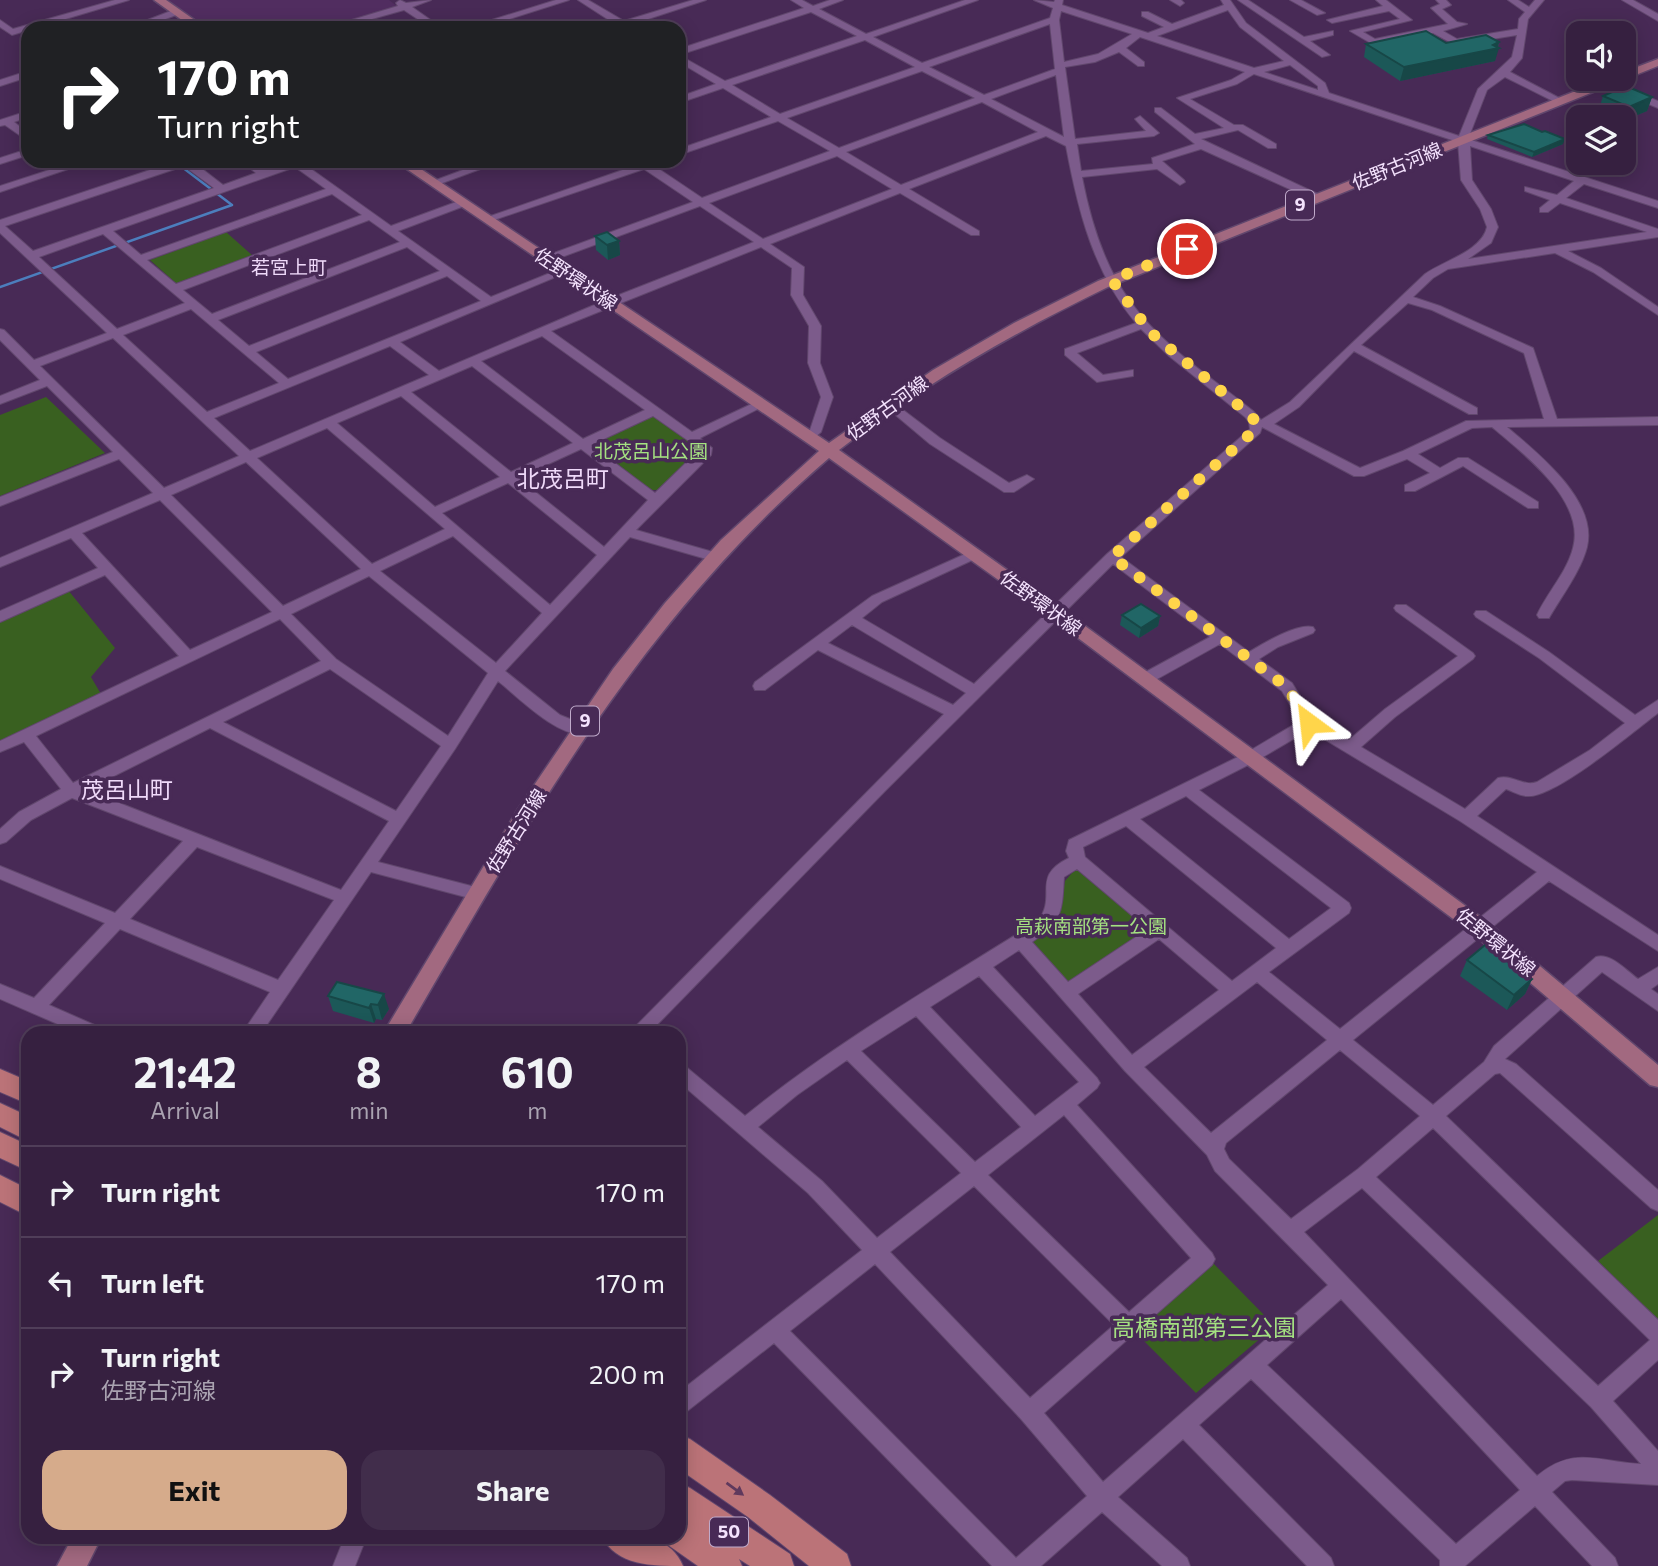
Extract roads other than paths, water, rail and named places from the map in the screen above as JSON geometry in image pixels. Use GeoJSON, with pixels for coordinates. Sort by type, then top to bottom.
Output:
{"type":"FeatureCollection","features":[{"type":"Feature","properties":{"kind":"highway"},"geometry":{"type":"LineString","coordinates":[[0,1080],[21,1090]]}},
{"type":"Feature","properties":{"kind":"highway"},"geometry":{"type":"LineString","coordinates":[[0,1114],[21,1125]]}},
{"type":"Feature","properties":{"kind":"highway"},"geometry":{"type":"LineString","coordinates":[[0,1144],[21,1155]]}},
{"type":"Feature","properties":{"kind":"highway"},"geometry":{"type":"LineString","coordinates":[[0,1187],[21,1200]]}},
{"type":"Feature","properties":{"kind":"highway"},"geometry":{"type":"LineString","coordinates":[[686,1455],[759,1506],[835,1566]]}},
{"type":"Feature","properties":{"kind":"highway","name":"50"},"geometry":{"type":"LineString","coordinates":[[686,1504],[778,1566]]}},
{"type":"Feature","properties":{"kind":"highway","name":"50"},"geometry":{"type":"LineString","coordinates":[[686,1539],[726,1566]]}},
{"type":"Feature","properties":{"kind":"highway"},"geometry":{"type":"LineString","coordinates":[[631,1544],[667,1566]]}},
{"type":"Feature","properties":{"kind":"main road"},"geometry":{"type":"LineString","coordinates":[[159,0],[190,21]]}},
{"type":"Feature","properties":{"kind":"main road"},"geometry":{"type":"LineString","coordinates":[[1636,71],[1658,62]]}},
{"type":"Feature","properties":{"kind":"main road","name":"佐野古河線"},"geometry":{"type":"LineString","coordinates":[[399,1026],[580,729],[674,604],[715,557],[788,485],[829,450],[890,404],[1002,333],[1112,280],[1586,91]]}},
{"type":"Feature","properties":{"kind":"main road","name":"佐野環状線"},"geometry":{"type":"LineString","coordinates":[[411,168],[809,436],[1056,613],[1479,928],[1658,1077]]}},
{"type":"Feature","properties":{"kind":"main road"},"geometry":{"type":"LineString","coordinates":[[71,1566],[84,1544]]}},
{"type":"Feature","properties":{"kind":"street"},"geometry":{"type":"LineString","coordinates":[[60,21],[125,0]]}},
{"type":"Feature","properties":{"kind":"street"},"geometry":{"type":"LineString","coordinates":[[395,0],[427,21]]}},
{"type":"Feature","properties":{"kind":"street"},"geometry":{"type":"LineString","coordinates":[[354,21],[427,0]]}},
{"type":"Feature","properties":{"kind":"street"},"geometry":{"type":"LineString","coordinates":[[494,21],[565,0]]}},
{"type":"Feature","properties":{"kind":"street"},"geometry":{"type":"LineString","coordinates":[[582,0],[618,21]]}},
{"type":"Feature","properties":{"kind":"street"},"geometry":{"type":"LineString","coordinates":[[641,21],[702,0]]}},
{"type":"Feature","properties":{"kind":"street"},"geometry":{"type":"LineString","coordinates":[[795,0],[1073,144],[1154,133],[1140,119]]}},
{"type":"Feature","properties":{"kind":"street"},"geometry":{"type":"LineString","coordinates":[[686,50],[839,0]]}},
{"type":"Feature","properties":{"kind":"street"},"geometry":{"type":"LineString","coordinates":[[686,98],[974,0]]}},
{"type":"Feature","properties":{"kind":"street"},"geometry":{"type":"LineString","coordinates":[[1038,0],[1057,3],[1142,36],[1658,205]]}},
{"type":"Feature","properties":{"kind":"street"},"geometry":{"type":"LineString","coordinates":[[1242,0],[1325,55]]}},
{"type":"Feature","properties":{"kind":"street"},"geometry":{"type":"LineString","coordinates":[[1294,0],[1320,13]]}},
{"type":"Feature","properties":{"kind":"street"},"geometry":{"type":"LineString","coordinates":[[1380,0],[1407,20],[1355,31],[1374,42],[1459,24],[1435,8],[1447,5],[1440,0]]}},
{"type":"Feature","properties":{"kind":"street"},"geometry":{"type":"LineString","coordinates":[[1512,0],[1530,12]]}},
{"type":"Feature","properties":{"kind":"street"},"geometry":{"type":"LineString","coordinates":[[1456,263],[1492,236],[1494,226],[1466,178],[1466,148],[1462,140],[1483,89],[1504,73],[1517,58],[1524,19],[1540,0]]}},
{"type":"Feature","properties":{"kind":"street"},"geometry":{"type":"LineString","coordinates":[[1626,0],[1658,18]]}},
{"type":"Feature","properties":{"kind":"street"},"geometry":{"type":"LineString","coordinates":[[1057,3],[1055,20],[1077,174],[1091,234],[1112,280],[1143,324],[1261,425],[1357,472],[1408,454],[1470,424],[1658,421]]}},
{"type":"Feature","properties":{"kind":"street"},"geometry":{"type":"LineString","coordinates":[[547,259],[1061,68],[1122,48],[1142,36],[1171,27],[1226,3],[1243,25],[1322,85],[1325,96]]}},
{"type":"Feature","properties":{"kind":"street"},"geometry":{"type":"LineString","coordinates":[[1332,20],[1388,8]]}},
{"type":"Feature","properties":{"kind":"street"},"geometry":{"type":"LineString","coordinates":[[151,21],[176,12]]}},
{"type":"Feature","properties":{"kind":"street"},"geometry":{"type":"LineString","coordinates":[[1145,14],[1171,27]]}},
{"type":"Feature","properties":{"kind":"street"},"geometry":{"type":"LineString","coordinates":[[686,150],[1055,20]]}},
{"type":"Feature","properties":{"kind":"street"},"geometry":{"type":"LineString","coordinates":[[0,23],[16,35]]}},
{"type":"Feature","properties":{"kind":"street"},"geometry":{"type":"LineString","coordinates":[[1435,30],[1455,42],[1478,36],[1521,31]]}},
{"type":"Feature","properties":{"kind":"street"},"geometry":{"type":"LineString","coordinates":[[0,36],[21,33]]}},
{"type":"Feature","properties":{"kind":"street"},"geometry":{"type":"LineString","coordinates":[[1302,40],[1330,33]]}},
{"type":"Feature","properties":{"kind":"street"},"geometry":{"type":"LineString","coordinates":[[1122,48],[1142,64]]}},
{"type":"Feature","properties":{"kind":"street"},"geometry":{"type":"LineString","coordinates":[[686,62],[975,233]]}},
{"type":"Feature","properties":{"kind":"street"},"geometry":{"type":"LineString","coordinates":[[1231,128],[1182,98],[1234,82],[1251,72],[1291,62]]}},
{"type":"Feature","properties":{"kind":"street"},"geometry":{"type":"LineString","coordinates":[[1504,73],[1560,101]]}},
{"type":"Feature","properties":{"kind":"street"},"geometry":{"type":"LineString","coordinates":[[0,83],[21,76]]}},
{"type":"Feature","properties":{"kind":"street"},"geometry":{"type":"LineString","coordinates":[[1631,91],[1658,105]]}},
{"type":"Feature","properties":{"kind":"street"},"geometry":{"type":"LineString","coordinates":[[1158,110],[1197,142],[1318,198]]}},
{"type":"Feature","properties":{"kind":"street"},"geometry":{"type":"LineString","coordinates":[[4,122],[21,116]]}},
{"type":"Feature","properties":{"kind":"street"},"geometry":{"type":"LineString","coordinates":[[4,122],[21,133]]}},
{"type":"Feature","properties":{"kind":"street"},"geometry":{"type":"LineString","coordinates":[[1180,182],[1159,166],[1156,160],[1231,128],[1240,127],[1272,146]]}},
{"type":"Feature","properties":{"kind":"street"},"geometry":{"type":"LineString","coordinates":[[0,563],[610,302],[1047,132]]}},
{"type":"Feature","properties":{"kind":"street"},"geometry":{"type":"LineString","coordinates":[[0,161],[21,154]]}},
{"type":"Feature","properties":{"kind":"street"},"geometry":{"type":"LineString","coordinates":[[1077,174],[1159,166]]}},
{"type":"Feature","properties":{"kind":"street"},"geometry":{"type":"LineString","coordinates":[[0,189],[65,168]]}},
{"type":"Feature","properties":{"kind":"street"},"geometry":{"type":"LineString","coordinates":[[166,168],[0,226],[370,570],[555,719],[580,729]]}},
{"type":"Feature","properties":{"kind":"street"},"geometry":{"type":"LineString","coordinates":[[195,168],[222,189]]}},
{"type":"Feature","properties":{"kind":"street"},"geometry":{"type":"LineString","coordinates":[[256,168],[264,174]]}},
{"type":"Feature","properties":{"kind":"street"},"geometry":{"type":"LineString","coordinates":[[30,256],[282,168]]}},
{"type":"Feature","properties":{"kind":"street"},"geometry":{"type":"LineString","coordinates":[[306,168],[489,301]]}},
{"type":"Feature","properties":{"kind":"street"},"geometry":{"type":"LineString","coordinates":[[433,183],[477,168]]}},
{"type":"Feature","properties":{"kind":"street"},"geometry":{"type":"LineString","coordinates":[[487,219],[632,168]]}},
{"type":"Feature","properties":{"kind":"street"},"geometry":{"type":"LineString","coordinates":[[653,168],[798,267],[797,295],[815,326],[814,363],[827,397],[815,432],[809,436]]}},
{"type":"Feature","properties":{"kind":"street"},"geometry":{"type":"LineString","coordinates":[[1544,211],[1582,180]]}},
{"type":"Feature","properties":{"kind":"street"},"geometry":{"type":"LineString","coordinates":[[1529,189],[1658,233]]}},
{"type":"Feature","properties":{"kind":"street"},"geometry":{"type":"LineString","coordinates":[[139,259],[333,190]]}},
{"type":"Feature","properties":{"kind":"street"},"geometry":{"type":"LineString","coordinates":[[390,230],[463,203]]}},
{"type":"Feature","properties":{"kind":"street"},"geometry":{"type":"LineString","coordinates":[[174,289],[370,216]]}},
{"type":"Feature","properties":{"kind":"street"},"geometry":{"type":"LineString","coordinates":[[105,230],[287,384]]}},
{"type":"Feature","properties":{"kind":"street"},"geometry":{"type":"LineString","coordinates":[[645,1026],[1112,557],[1261,425],[1297,401],[1432,272],[1456,263],[1658,233]]}},
{"type":"Feature","properties":{"kind":"street"},"geometry":{"type":"LineString","coordinates":[[210,319],[408,243]]}},
{"type":"Feature","properties":{"kind":"street"},"geometry":{"type":"LineString","coordinates":[[1556,249],[1597,270],[1657,311]]}},
{"type":"Feature","properties":{"kind":"street"},"geometry":{"type":"LineString","coordinates":[[205,417],[564,271]]}},
{"type":"Feature","properties":{"kind":"street"},"geometry":{"type":"LineString","coordinates":[[247,351],[448,272]]}},
{"type":"Feature","properties":{"kind":"street"},"geometry":{"type":"LineString","coordinates":[[1639,299],[1658,294]]}},
{"type":"Feature","properties":{"kind":"street"},"geometry":{"type":"LineString","coordinates":[[1406,298],[1436,308],[1529,351],[1552,423]]}},
{"type":"Feature","properties":{"kind":"street"},"geometry":{"type":"LineString","coordinates":[[33,365],[193,304]]}},
{"type":"Feature","properties":{"kind":"street"},"geometry":{"type":"LineString","coordinates":[[1129,373],[1101,379],[1069,352],[1143,324]]}},
{"type":"Feature","properties":{"kind":"street"},"geometry":{"type":"LineString","coordinates":[[256,1026],[450,745],[496,672],[656,500],[706,452],[706,447],[543,331]]}},
{"type":"Feature","properties":{"kind":"street"},"geometry":{"type":"LineString","coordinates":[[0,333],[331,663],[450,745]]}},
{"type":"Feature","properties":{"kind":"street"},"geometry":{"type":"LineString","coordinates":[[391,341],[439,376]]}},
{"type":"Feature","properties":{"kind":"street"},"geometry":{"type":"LineString","coordinates":[[1353,346],[1473,411]]}},
{"type":"Feature","properties":{"kind":"street"},"geometry":{"type":"LineString","coordinates":[[0,353],[15,348]]}},
{"type":"Feature","properties":{"kind":"street"},"geometry":{"type":"LineString","coordinates":[[473,361],[656,500]]}},
{"type":"Feature","properties":{"kind":"street"},"geometry":{"type":"LineString","coordinates":[[0,400],[49,381]]}},
{"type":"Feature","properties":{"kind":"street"},"geometry":{"type":"LineString","coordinates":[[403,391],[606,556]]}},
{"type":"Feature","properties":{"kind":"street"},"geometry":{"type":"LineString","coordinates":[[691,437],[762,404]]}},
{"type":"Feature","properties":{"kind":"street"},"geometry":{"type":"LineString","coordinates":[[890,404],[935,441],[1009,489],[1027,479]]}},
{"type":"Feature","properties":{"kind":"street"},"geometry":{"type":"LineString","coordinates":[[434,512],[654,411]]}},
{"type":"Feature","properties":{"kind":"street"},"geometry":{"type":"LineString","coordinates":[[329,423],[551,614]]}},
{"type":"Feature","properties":{"kind":"street"},"geometry":{"type":"LineString","coordinates":[[1496,424],[1549,473],[1577,511],[1583,526],[1581,547],[1544,615]]}},
{"type":"Feature","properties":{"kind":"street"},"geometry":{"type":"LineString","coordinates":[[0,502],[122,453]]}},
{"type":"Feature","properties":{"kind":"street"},"geometry":{"type":"LineString","coordinates":[[1408,454],[1439,473]]}},
{"type":"Feature","properties":{"kind":"street"},"geometry":{"type":"LineString","coordinates":[[1410,488],[1463,461],[1533,505]]}},
{"type":"Feature","properties":{"kind":"street"},"geometry":{"type":"LineString","coordinates":[[0,747],[455,530]]}},
{"type":"Feature","properties":{"kind":"street"},"geometry":{"type":"LineString","coordinates":[[73,532],[188,657]]}},
{"type":"Feature","properties":{"kind":"street"},"geometry":{"type":"LineString","coordinates":[[629,532],[715,557]]}},
{"type":"Feature","properties":{"kind":"street"},"geometry":{"type":"LineString","coordinates":[[760,686],[877,598],[974,554]]}},
{"type":"Feature","properties":{"kind":"street"},"geometry":{"type":"LineString","coordinates":[[1112,557],[1287,687],[1309,723],[1466,817],[1658,944]]}},
{"type":"Feature","properties":{"kind":"street"},"geometry":{"type":"LineString","coordinates":[[0,617],[107,569]]}},
{"type":"Feature","properties":{"kind":"street"},"geometry":{"type":"LineString","coordinates":[[1350,747],[1390,713],[1468,656],[1401,608]]}},
{"type":"Feature","properties":{"kind":"street"},"geometry":{"type":"LineString","coordinates":[[1480,614],[1544,655],[1635,723]]}},
{"type":"Feature","properties":{"kind":"street"},"geometry":{"type":"LineString","coordinates":[[850,617],[976,692]]}},
{"type":"Feature","properties":{"kind":"street"},"geometry":{"type":"LineString","coordinates":[[1250,657],[1307,630]]}},
{"type":"Feature","properties":{"kind":"street"},"geometry":{"type":"LineString","coordinates":[[1145,679],[1222,637]]}},
{"type":"Feature","properties":{"kind":"street"},"geometry":{"type":"LineString","coordinates":[[818,644],[955,713]]}},
{"type":"Feature","properties":{"kind":"street"},"geometry":{"type":"LineString","coordinates":[[0,838],[25,816],[71,791],[331,663]]}},
{"type":"Feature","properties":{"kind":"street"},"geometry":{"type":"LineString","coordinates":[[1466,817],[1504,782],[1528,791],[1543,786],[1594,754],[1658,705]]}},
{"type":"Feature","properties":{"kind":"street"},"geometry":{"type":"LineString","coordinates":[[210,722],[399,819]]}},
{"type":"Feature","properties":{"kind":"street"},"geometry":{"type":"LineString","coordinates":[[1232,991],[1079,862],[1074,851],[1075,844],[1251,757],[1309,723]]}},
{"type":"Feature","properties":{"kind":"street"},"geometry":{"type":"LineString","coordinates":[[26,734],[71,791],[345,898]]}},
{"type":"Feature","properties":{"kind":"street"},"geometry":{"type":"LineString","coordinates":[[1132,1066],[1343,908],[1187,789]]}},
{"type":"Feature","properties":{"kind":"street"},"geometry":{"type":"LineString","coordinates":[[1128,818],[1289,948]]}},
{"type":"Feature","properties":{"kind":"street"},"geometry":{"type":"LineString","coordinates":[[36,1007],[194,841]]}},
{"type":"Feature","properties":{"kind":"street"},"geometry":{"type":"LineString","coordinates":[[746,1126],[790,1090],[848,1050],[1050,921],[1056,875],[1079,862]]}},
{"type":"Feature","properties":{"kind":"street"},"geometry":{"type":"LineString","coordinates":[[368,864],[477,894]]}},
{"type":"Feature","properties":{"kind":"street"},"geometry":{"type":"LineString","coordinates":[[1214,1149],[1218,1138],[1230,1128],[1549,871]]}},
{"type":"Feature","properties":{"kind":"street"},"geometry":{"type":"LineString","coordinates":[[0,872],[282,989]]}},
{"type":"Feature","properties":{"kind":"street"},"geometry":{"type":"LineString","coordinates":[[1066,993],[1158,930]]}},
{"type":"Feature","properties":{"kind":"street"},"geometry":{"type":"LineString","coordinates":[[1021,941],[1132,1066],[1214,1149],[1222,1165],[1290,1231],[1607,1566]]}},
{"type":"Feature","properties":{"kind":"street"},"geometry":{"type":"LineString","coordinates":[[1290,1231],[1363,1177],[1490,1067],[1500,1052],[1602,962],[1658,1004]]}},
{"type":"Feature","properties":{"kind":"street"},"geometry":{"type":"LineString","coordinates":[[686,1399],[1091,1083],[980,965]]}},
{"type":"Feature","properties":{"kind":"street"},"geometry":{"type":"LineString","coordinates":[[1257,972],[1341,1038],[1433,1116],[1658,1334]]}},
{"type":"Feature","properties":{"kind":"street"},"geometry":{"type":"LineString","coordinates":[[1639,989],[1658,974]]}},
{"type":"Feature","properties":{"kind":"street"},"geometry":{"type":"LineString","coordinates":[[0,991],[79,1026]]}},
{"type":"Feature","properties":{"kind":"street"},"geometry":{"type":"LineString","coordinates":[[919,1007],[1034,1128]]}},
{"type":"Feature","properties":{"kind":"street"},"geometry":{"type":"LineString","coordinates":[[848,1050],[1129,1325]]}},
{"type":"Feature","properties":{"kind":"street"},"geometry":{"type":"LineString","coordinates":[[1490,1067],[1501,1065],[1510,1069],[1658,1202]]}},
{"type":"Feature","properties":{"kind":"street"},"geometry":{"type":"LineString","coordinates":[[686,1076],[815,1187],[1028,1412],[1103,1498],[1179,1566]]}},
{"type":"Feature","properties":{"kind":"street"},"geometry":{"type":"LineString","coordinates":[[1028,1412],[1205,1259],[1065,1104]]}},
{"type":"Feature","properties":{"kind":"street"},"geometry":{"type":"LineString","coordinates":[[1363,1177],[1598,1400],[1658,1467]]}},
{"type":"Feature","properties":{"kind":"street"},"geometry":{"type":"LineString","coordinates":[[1024,1566],[1341,1286]]}},
{"type":"Feature","properties":{"kind":"street"},"geometry":{"type":"LineString","coordinates":[[774,1329],[1008,1566]]}},
{"type":"Feature","properties":{"kind":"street"},"geometry":{"type":"LineString","coordinates":[[1598,1400],[1658,1346]]}},
{"type":"Feature","properties":{"kind":"street"},"geometry":{"type":"LineString","coordinates":[[1252,1365],[1452,1562],[1560,1471],[1576,1467],[1639,1477],[1658,1474]]}},
{"type":"Feature","properties":{"kind":"street"},"geometry":{"type":"LineString","coordinates":[[1184,1425],[1322,1566]]}},
{"type":"Feature","properties":{"kind":"street"},"geometry":{"type":"LineString","coordinates":[[344,1566],[353,1544]]}},
{"type":"Feature","properties":{"kind":"waterway"},"geometry":{"type":"LineString","coordinates":[[0,287],[232,205],[183,168]]}},
{"type":"Feature","properties":{"kind":"district","name":"若宮上町"},"geometry":{"type":"Point","coordinates":[289,267]}},
{"type":"Feature","properties":{"kind":"district","name":"北茂呂町"},"geometry":{"type":"Point","coordinates":[563,479]}},
{"type":"Feature","properties":{"kind":"district","name":"茂呂山町"},"geometry":{"type":"Point","coordinates":[127,790]}},
{"type":"Feature","properties":{"kind":"park label","name":"北茂呂山公園"},"geometry":{"type":"Point","coordinates":[651,451]}},
{"type":"Feature","properties":{"kind":"park label","name":"高萩南部第一公園"},"geometry":{"type":"Point","coordinates":[1091,926]}},
{"type":"Feature","properties":{"kind":"park label","name":"高橋南部第三公園"},"geometry":{"type":"Point","coordinates":[1204,1328]}}]}
